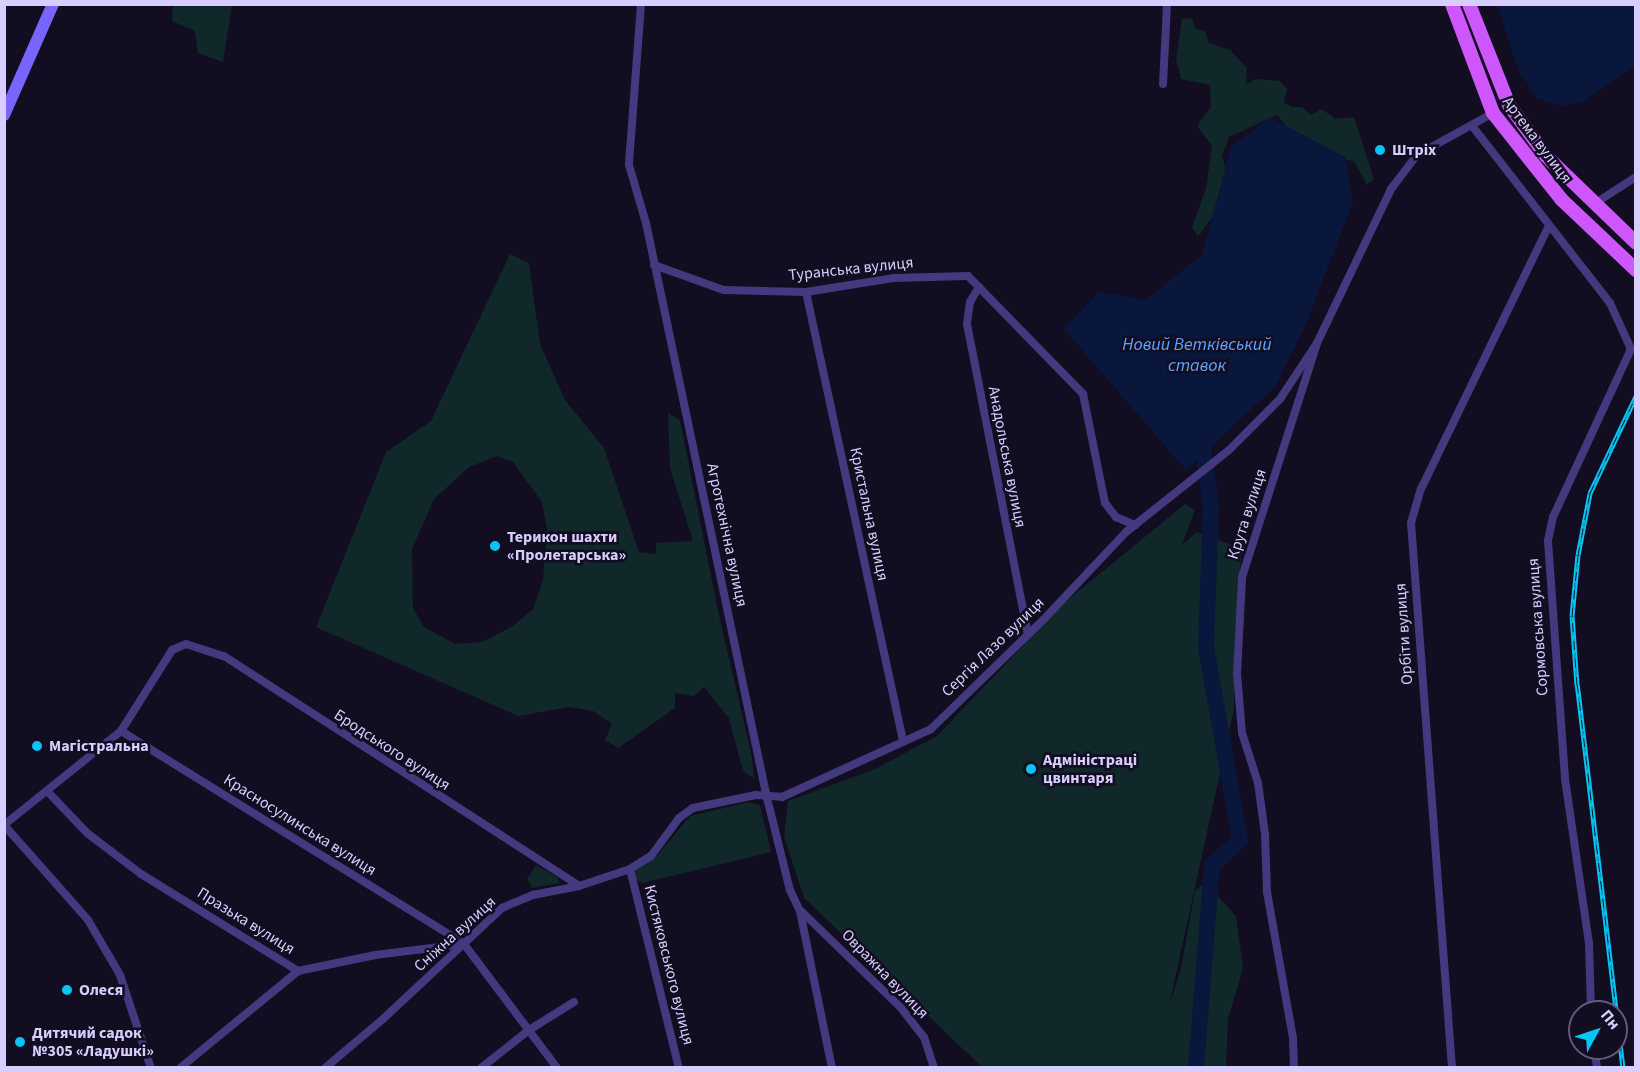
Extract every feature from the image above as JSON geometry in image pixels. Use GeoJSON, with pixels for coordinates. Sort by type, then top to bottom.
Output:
{"type":"FeatureCollection","features":[{"type":"Feature","properties":{"kind":"main road"},"geometry":{"type":"LineString","coordinates":[[4,115],[53,4]]}},
{"type":"Feature","properties":{"kind":"main road","name":"Артема вулиця"},"geometry":{"type":"LineString","coordinates":[[1452,4],[1493,113],[1562,200],[1635,270]]}},
{"type":"Feature","properties":{"kind":"main road","name":"Артема вулиця"},"geometry":{"type":"LineString","coordinates":[[1469,4],[1509,105],[1546,156],[1635,243]]}},
{"type":"Feature","properties":{"kind":"street","name":"Агротехнічна вулиця"},"geometry":{"type":"LineString","coordinates":[[641,4],[628,152],[767,798],[789,890],[800,911],[832,1068]]}},
{"type":"Feature","properties":{"kind":"street"},"geometry":{"type":"LineString","coordinates":[[1163,84],[1167,4]]}},
{"type":"Feature","properties":{"kind":"street","name":"Крута вулиця"},"geometry":{"type":"LineString","coordinates":[[1294,1068],[1293,1038],[1267,892],[1260,793],[1242,733],[1237,674],[1242,577],[1317,344],[1390,189],[1417,155],[1473,127],[1493,113]]}},
{"type":"Feature","properties":{"kind":"street","name":"Сормовська вулиця"},"geometry":{"type":"LineString","coordinates":[[1473,127],[1548,228],[1610,303],[1631,349],[1553,517],[1548,541],[1565,779],[1589,943],[1591,1000]]}},
{"type":"Feature","properties":{"kind":"street"},"geometry":{"type":"LineString","coordinates":[[1594,204],[1635,177]]}},
{"type":"Feature","properties":{"kind":"street","name":"Орбіти вулиця"},"geometry":{"type":"LineString","coordinates":[[1452,1068],[1411,523],[1421,489],[1548,228]]}},
{"type":"Feature","properties":{"kind":"street","name":"Туранська вулиця"},"geometry":{"type":"LineString","coordinates":[[654,265],[724,290],[806,292],[893,278],[959,273],[968,276],[1083,394],[1105,503],[1116,517],[1135,525]]}},
{"type":"Feature","properties":{"kind":"street","name":"Анадольська вулиця"},"geometry":{"type":"LineString","coordinates":[[978,287],[970,302],[967,324],[1028,634]]}},
{"type":"Feature","properties":{"kind":"street","name":"Кристальна вулиця"},"geometry":{"type":"LineString","coordinates":[[806,292],[903,742]]}},
{"type":"Feature","properties":{"kind":"street","name":"Сергія Лазо вулиця"},"geometry":{"type":"LineString","coordinates":[[630,869],[651,856],[679,818],[693,808],[756,795],[767,798],[782,797],[931,729],[1135,525],[1228,451],[1280,399],[1317,344]]}},
{"type":"Feature","properties":{"kind":"street","name":"Бродського вулиця"},"geometry":{"type":"LineString","coordinates":[[121,731],[172,650],[186,645],[224,656],[579,886]]}},
{"type":"Feature","properties":{"kind":"street"},"geometry":{"type":"LineString","coordinates":[[121,731],[48,792],[4,825],[88,920],[120,975],[151,1068]]}},
{"type":"Feature","properties":{"kind":"street","name":"Красносулинська вулиця"},"geometry":{"type":"LineString","coordinates":[[121,731],[464,944]]}},
{"type":"Feature","properties":{"kind":"street","name":"Празька вулиця"},"geometry":{"type":"LineString","coordinates":[[48,792],[87,833],[141,874],[298,971],[375,955],[464,944]]}},
{"type":"Feature","properties":{"kind":"street","name":"Сніжна вулиця"},"geometry":{"type":"LineString","coordinates":[[325,1068],[502,908],[533,895],[579,886],[630,869]]}},
{"type":"Feature","properties":{"kind":"street","name":"Кистяковського вулиця"},"geometry":{"type":"LineString","coordinates":[[630,869],[679,1068]]}},
{"type":"Feature","properties":{"kind":"street","name":"Овражна вулиця"},"geometry":{"type":"LineString","coordinates":[[800,911],[902,1008],[924,1036],[934,1068]]}},
{"type":"Feature","properties":{"kind":"street"},"geometry":{"type":"LineString","coordinates":[[464,944],[557,1068]]}},
{"type":"Feature","properties":{"kind":"street"},"geometry":{"type":"LineString","coordinates":[[180,1068],[298,971]]}},
{"type":"Feature","properties":{"kind":"street"},"geometry":{"type":"LineString","coordinates":[[481,1068],[529,1030],[574,1002]]}},
{"type":"Feature","properties":{"kind":"green space"},"geometry":{"type":"Polygon","coordinates":[[[173,5],[232,5],[223,62],[198,53],[195,31],[172,21],[173,5]]]}},
{"type":"Feature","properties":{"kind":"green space"},"geometry":{"type":"Polygon","coordinates":[[[1192,18],[1196,29],[1205,31],[1209,43],[1230,50],[1247,68],[1246,85],[1255,79],[1280,81],[1287,89],[1284,103],[1292,107],[1302,107],[1311,115],[1322,109],[1335,119],[1354,117],[1374,179],[1367,185],[1354,161],[1332,158],[1295,138],[1277,115],[1229,137],[1222,156],[1229,180],[1223,204],[1198,236],[1192,228],[1206,188],[1212,146],[1197,126],[1211,107],[1210,85],[1181,79],[1176,59],[1182,19],[1192,18]]]}},
{"type":"Feature","properties":{"kind":"green space"},"geometry":{"type":"Polygon","coordinates":[[[510,254],[529,263],[540,344],[565,400],[604,448],[639,552],[656,554],[656,543],[693,541],[670,468],[668,413],[680,420],[718,611],[752,757],[754,779],[743,771],[729,718],[704,687],[694,696],[675,693],[675,708],[618,748],[605,740],[612,724],[593,711],[569,707],[518,716],[316,627],[386,452],[431,421],[510,254]],[[497,456],[469,467],[434,499],[412,549],[413,608],[424,627],[455,644],[482,642],[513,626],[533,609],[543,580],[547,529],[542,502],[513,462],[497,456]]]}},
{"type":"Feature","properties":{"kind":"green space"},"geometry":{"type":"Polygon","coordinates":[[[1185,504],[1195,510],[1182,545],[1197,532],[1242,549],[1234,648],[1234,709],[1169,1006],[1181,968],[1195,891],[1205,882],[1236,916],[1243,968],[1228,1019],[1226,1067],[982,1067],[804,898],[784,837],[788,801],[875,769],[937,736],[1064,603],[1185,504]]]}},
{"type":"Feature","properties":{"kind":"green space"},"geometry":{"type":"Polygon","coordinates":[[[749,802],[760,805],[771,852],[642,883],[636,880],[634,871],[657,856],[690,816],[749,802]]]}},
{"type":"Feature","properties":{"kind":"green space"},"geometry":{"type":"Polygon","coordinates":[[[536,865],[557,877],[560,883],[532,888],[527,879],[536,865]]]}},
{"type":"Feature","properties":{"kind":"water"},"geometry":{"type":"Polygon","coordinates":[[[1497,5],[1635,5],[1635,66],[1584,101],[1561,106],[1537,98],[1518,70],[1497,5]]]}},
{"type":"Feature","properties":{"kind":"water","name":"Новий Ветківський ставок"},"geometry":{"type":"Polygon","coordinates":[[[1270,117],[1345,157],[1353,202],[1306,324],[1276,386],[1186,470],[1064,329],[1099,292],[1145,300],[1202,255],[1231,147],[1270,117]]]}},
{"type":"Feature","properties":{"kind":"waterway"},"geometry":{"type":"LineString","coordinates":[[1196,1068],[1212,865],[1240,840],[1206,648],[1211,504],[1201,433]]}},
{"type":"Feature","properties":{"kind":"railway"},"geometry":{"type":"LineString","coordinates":[[1623,1068],[1577,685],[1572,616],[1578,555],[1590,493],[1636,396]]}},
{"type":"Feature","properties":{"kind":"place","name":"Штріх"},"geometry":{"type":"Point","coordinates":[1380,150]}},
{"type":"Feature","properties":{"kind":"place","name":"Терикон шахти «Пролетарська»"},"geometry":{"type":"Point","coordinates":[495,546]}},
{"type":"Feature","properties":{"kind":"place","name":"Магістральна"},"geometry":{"type":"Point","coordinates":[37,746]}},
{"type":"Feature","properties":{"kind":"place","name":"Адміністраці цвинтаря"},"geometry":{"type":"Point","coordinates":[1031,769]}},
{"type":"Feature","properties":{"kind":"place","name":"Олеся"},"geometry":{"type":"Point","coordinates":[67,990]}},
{"type":"Feature","properties":{"kind":"place","name":"Дитячий садок №305 «Ладушкі»"},"geometry":{"type":"Point","coordinates":[20,1042]}}]}
